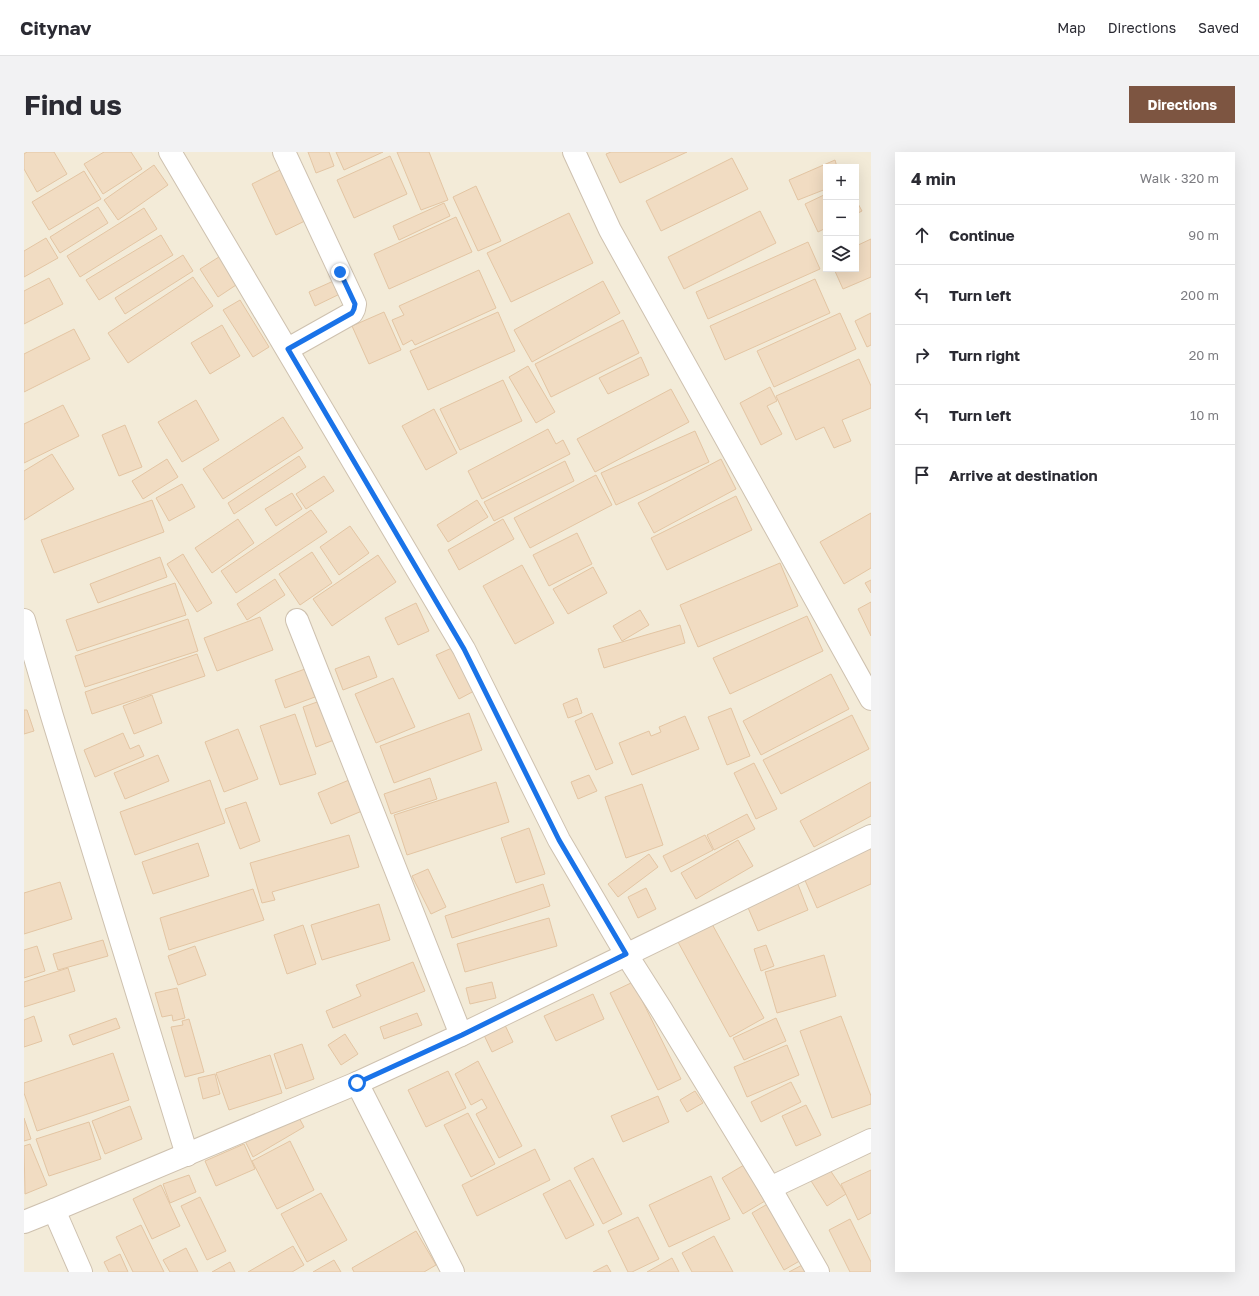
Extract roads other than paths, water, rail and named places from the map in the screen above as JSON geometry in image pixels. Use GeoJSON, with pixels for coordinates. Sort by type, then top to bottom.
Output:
{"type":"FeatureCollection","features":[{"type":"Feature","properties":{"kind":"street"},"geometry":{"type":"LineString","coordinates":[[170,152],[288,349],[464,649],[559,840],[626,954],[770,1188],[818,1272]]}},
{"type":"Feature","properties":{"kind":"street"},"geometry":{"type":"LineString","coordinates":[[284,152],[355,304],[352,313],[288,349]]}},
{"type":"Feature","properties":{"kind":"street"},"geometry":{"type":"LineString","coordinates":[[574,152],[610,230],[871,699]]}},
{"type":"Feature","properties":{"kind":"street"},"geometry":{"type":"LineString","coordinates":[[24,620],[187,1155]]}},
{"type":"Feature","properties":{"kind":"street"},"geometry":{"type":"LineString","coordinates":[[297,620],[462,1035]]}},
{"type":"Feature","properties":{"kind":"street"},"geometry":{"type":"LineString","coordinates":[[24,1222],[357,1083],[462,1035],[871,836]]}},
{"type":"Feature","properties":{"kind":"street"},"geometry":{"type":"LineString","coordinates":[[357,1083],[453,1272]]}},
{"type":"Feature","properties":{"kind":"street"},"geometry":{"type":"LineString","coordinates":[[770,1188],[871,1140]]}},
{"type":"Feature","properties":{"kind":"street"},"geometry":{"type":"LineString","coordinates":[[54,1210],[81,1272]]}}]}
